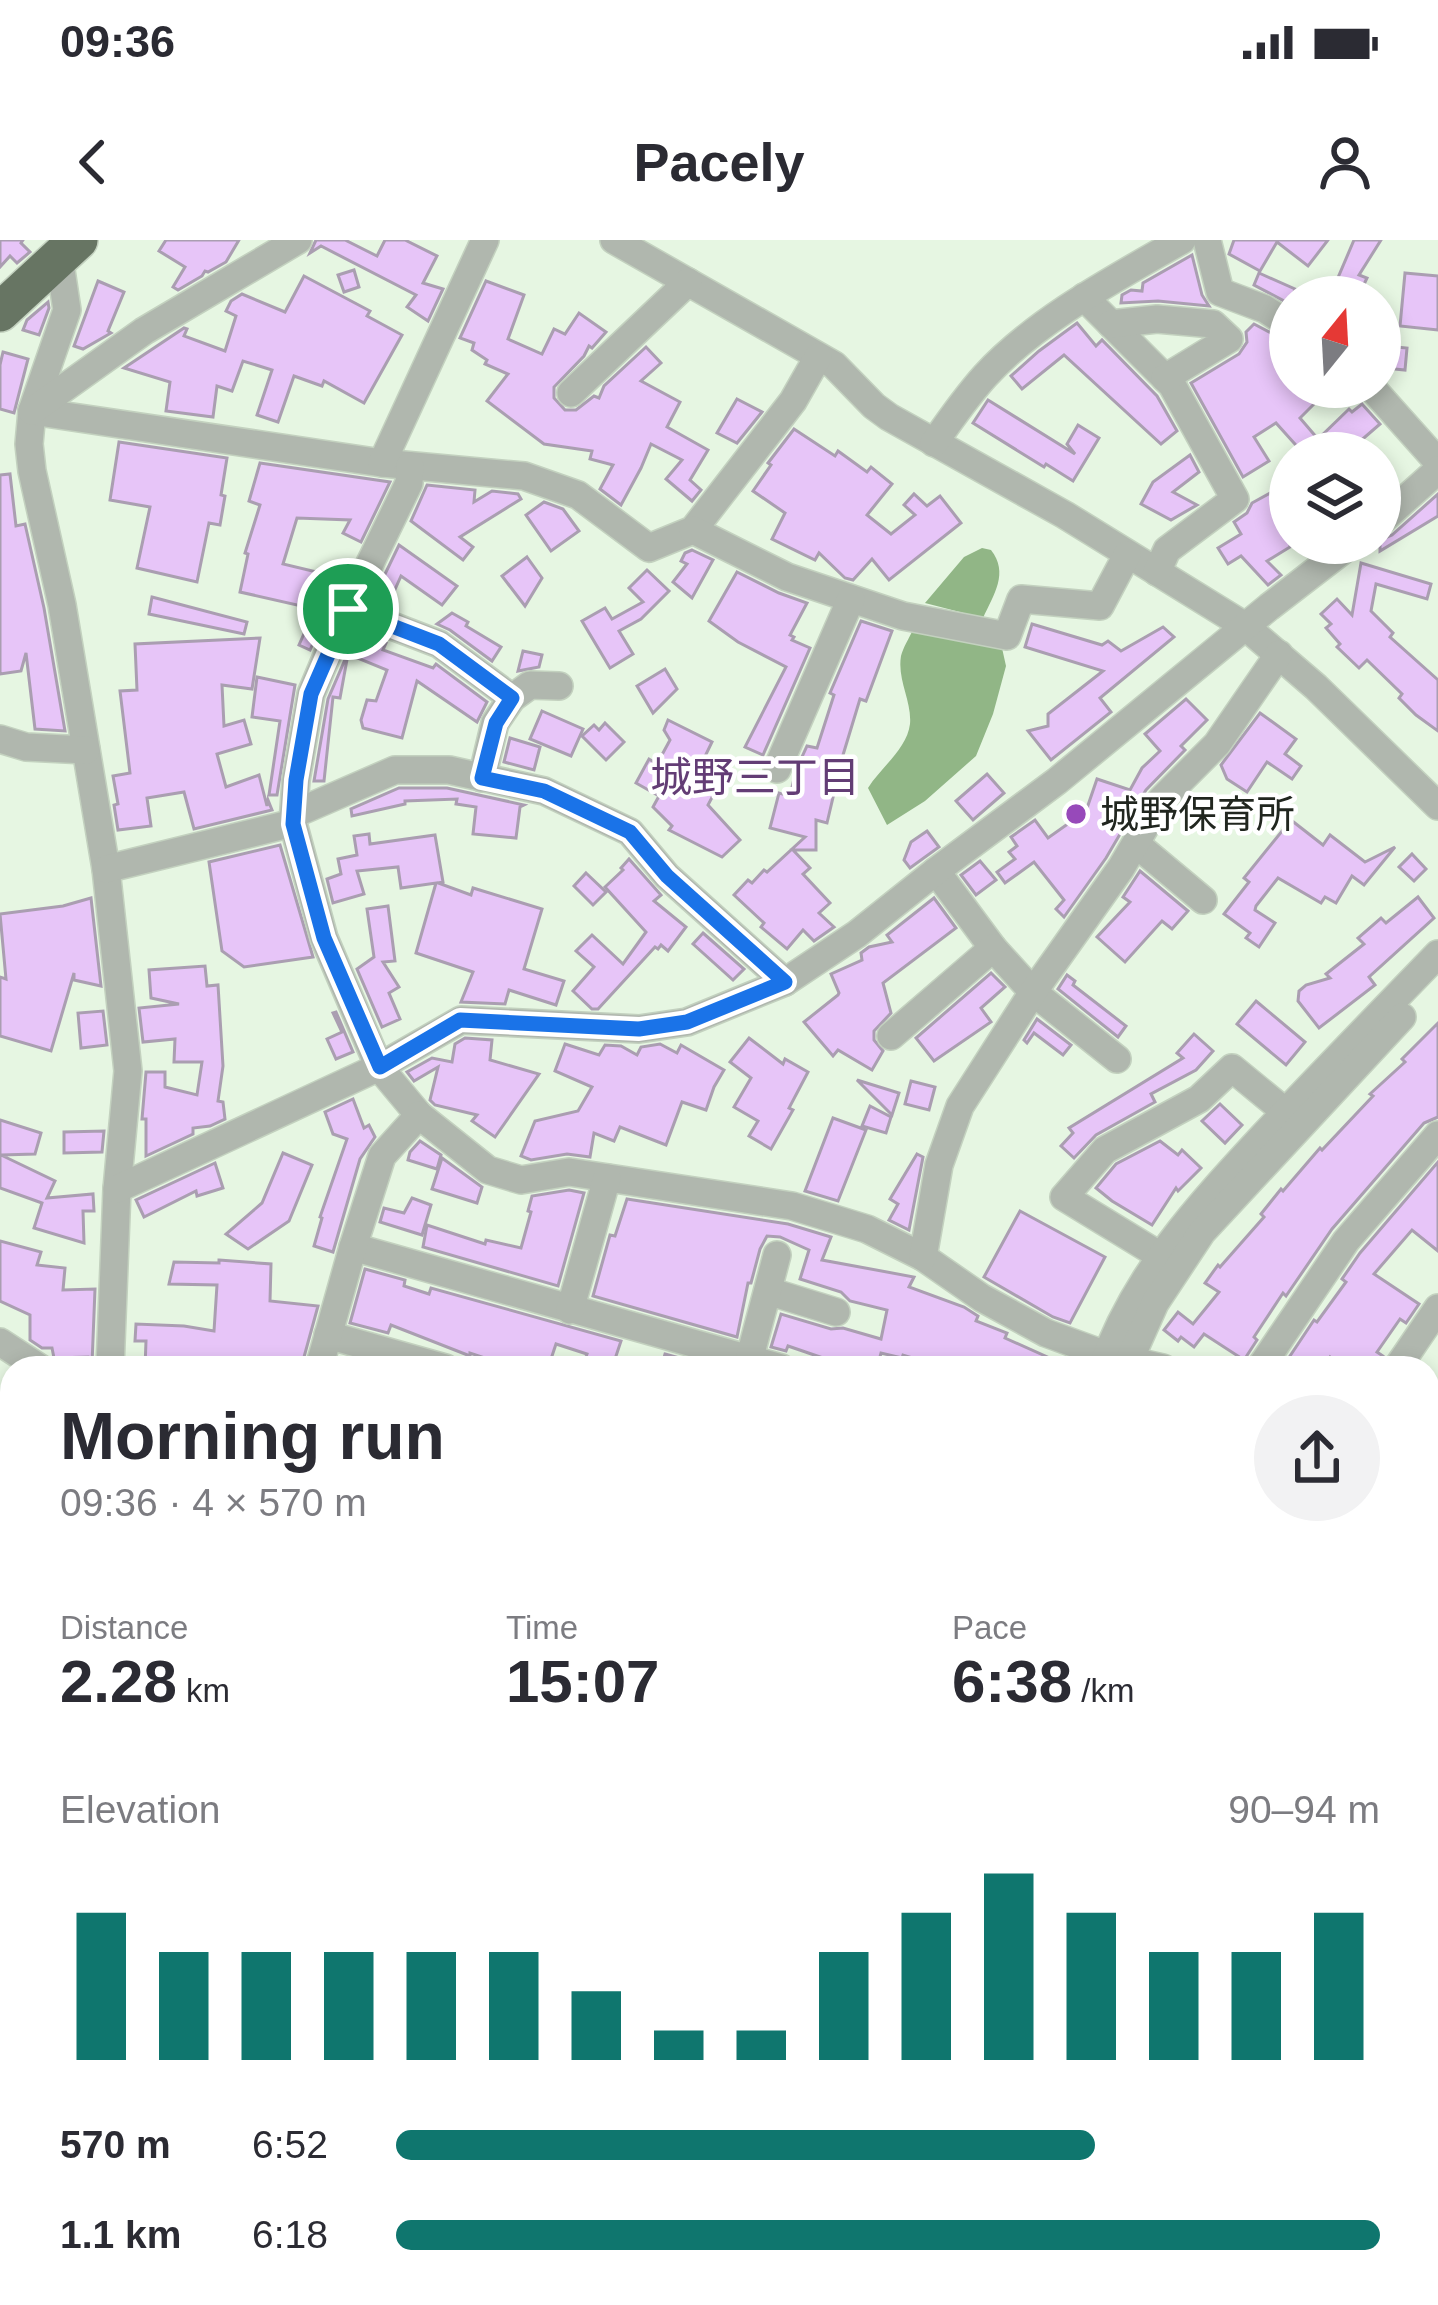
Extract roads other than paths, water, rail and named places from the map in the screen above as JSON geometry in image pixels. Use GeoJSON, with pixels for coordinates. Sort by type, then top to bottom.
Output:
{"type":"FeatureCollection","features":[{"type":"Feature","properties":{"kind":"highway"},"geometry":{"type":"LineString","coordinates":[[0,312],[69,249]]}},
{"type":"Feature","properties":{"kind":"street"},"geometry":{"type":"LineString","coordinates":[[32,410],[144,332],[298,240]]}},
{"type":"Feature","properties":{"kind":"street"},"geometry":{"type":"LineString","coordinates":[[382,463],[484,240]]}},
{"type":"Feature","properties":{"kind":"street"},"geometry":{"type":"LineString","coordinates":[[614,240],[830,365],[874,406],[934,443],[1065,515],[1246,626],[1438,806]]}},
{"type":"Feature","properties":{"kind":"street"},"geometry":{"type":"LineString","coordinates":[[934,443],[998,364],[1084,296],[1182,240]]}},
{"type":"Feature","properties":{"kind":"street"},"geometry":{"type":"LineString","coordinates":[[1207,240],[1220,292],[1269,312]]}},
{"type":"Feature","properties":{"kind":"street"},"geometry":{"type":"LineString","coordinates":[[69,249],[67,310],[32,410],[29,444],[62,604],[106,869],[128,1071],[117,1190],[110,1356]]}},
{"type":"Feature","properties":{"kind":"street"},"geometry":{"type":"LineString","coordinates":[[571,393],[688,282]]}},
{"type":"Feature","properties":{"kind":"street"},"geometry":{"type":"LineString","coordinates":[[1084,296],[1172,385],[1235,499],[1167,550],[1157,572]]}},
{"type":"Feature","properties":{"kind":"street"},"geometry":{"type":"LineString","coordinates":[[1111,323],[1157,319],[1214,324],[1229,339],[1165,378]]}},
{"type":"Feature","properties":{"kind":"street"},"geometry":{"type":"LineString","coordinates":[[32,410],[382,463],[524,476],[578,495],[650,548],[693,530],[793,401],[830,365]]}},
{"type":"Feature","properties":{"kind":"street"},"geometry":{"type":"LineString","coordinates":[[1389,408],[1438,466],[1401,502]]}},
{"type":"Feature","properties":{"kind":"street"},"geometry":{"type":"LineString","coordinates":[[0,447],[29,444]]}},
{"type":"Feature","properties":{"kind":"street"},"geometry":{"type":"LineString","coordinates":[[410,466],[409,483],[311,694],[293,819],[324,938],[380,1067],[419,1115],[488,1170],[521,1180],[569,1172],[792,1206],[867,1229],[923,1257],[1046,1334],[1101,1356]]}},
{"type":"Feature","properties":{"kind":"street"},"geometry":{"type":"LineString","coordinates":[[693,530],[787,577],[851,599],[903,616],[1007,637],[1022,599],[1100,606],[1127,555]]}},
{"type":"Feature","properties":{"kind":"street"},"geometry":{"type":"LineString","coordinates":[[117,1190],[380,1067],[460,1020],[639,1029],[687,1022],[785,982],[1057,782],[1325,564]]}},
{"type":"Feature","properties":{"kind":"street"},"geometry":{"type":"LineString","coordinates":[[777,769],[851,599]]}},
{"type":"Feature","properties":{"kind":"street"},"geometry":{"type":"LineString","coordinates":[[348,609],[439,644],[512,698]]}},
{"type":"Feature","properties":{"kind":"street"},"geometry":{"type":"LineString","coordinates":[[923,1257],[939,1165],[960,1106],[1121,868],[1161,800],[1217,744],[1279,654]]}},
{"type":"Feature","properties":{"kind":"street"},"geometry":{"type":"LineString","coordinates":[[482,778],[496,723],[512,698],[530,685],[559,686]]}},
{"type":"Feature","properties":{"kind":"street"},"geometry":{"type":"LineString","coordinates":[[0,739],[26,747],[86,750]]}},
{"type":"Feature","properties":{"kind":"street"},"geometry":{"type":"LineString","coordinates":[[106,869],[293,819],[395,770],[449,770],[544,791],[630,832],[667,876],[785,982]]}},
{"type":"Feature","properties":{"kind":"street"},"geometry":{"type":"LineString","coordinates":[[1136,844],[1202,900]]}},
{"type":"Feature","properties":{"kind":"street"},"geometry":{"type":"LineString","coordinates":[[936,871],[993,948],[1033,992],[1117,1059]]}},
{"type":"Feature","properties":{"kind":"street"},"geometry":{"type":"LineString","coordinates":[[891,1036],[993,948]]}},
{"type":"Feature","properties":{"kind":"street"},"geometry":{"type":"LineString","coordinates":[[1120,1356],[1202,1232],[1294,1118],[1438,954]]}},
{"type":"Feature","properties":{"kind":"street"},"geometry":{"type":"LineString","coordinates":[[1118,1356],[1138,1288],[1213,1190],[1438,979]]}},
{"type":"Feature","properties":{"kind":"street"},"geometry":{"type":"LineString","coordinates":[[1160,1256],[1064,1197],[1105,1150],[1199,1099],[1232,1068],[1294,1118]]}},
{"type":"Feature","properties":{"kind":"street"},"geometry":{"type":"LineString","coordinates":[[322,1356],[382,1156],[419,1115]]}},
{"type":"Feature","properties":{"kind":"street"},"geometry":{"type":"LineString","coordinates":[[1268,1356],[1346,1241],[1438,1135]]}},
{"type":"Feature","properties":{"kind":"street"},"geometry":{"type":"LineString","coordinates":[[570,1310],[607,1178]]}},
{"type":"Feature","properties":{"kind":"street"},"geometry":{"type":"LineString","coordinates":[[353,1247],[722,1356]]}},
{"type":"Feature","properties":{"kind":"street"},"geometry":{"type":"LineString","coordinates":[[750,1356],[777,1255]]}},
{"type":"Feature","properties":{"kind":"street"},"geometry":{"type":"LineString","coordinates":[[768,1291],[836,1312]]}},
{"type":"Feature","properties":{"kind":"street"},"geometry":{"type":"LineString","coordinates":[[1405,1356],[1438,1308]]}},
{"type":"Feature","properties":{"kind":"street"},"geometry":{"type":"LineString","coordinates":[[328,1335],[402,1356]]}},
{"type":"Feature","properties":{"kind":"place","name":"城野保育所"},"geometry":{"type":"Point","coordinates":[1076,814]}},
{"type":"Feature","properties":{"kind":"district","name":"城野三丁目"},"geometry":{"type":"Point","coordinates":[755,777]}}]}
